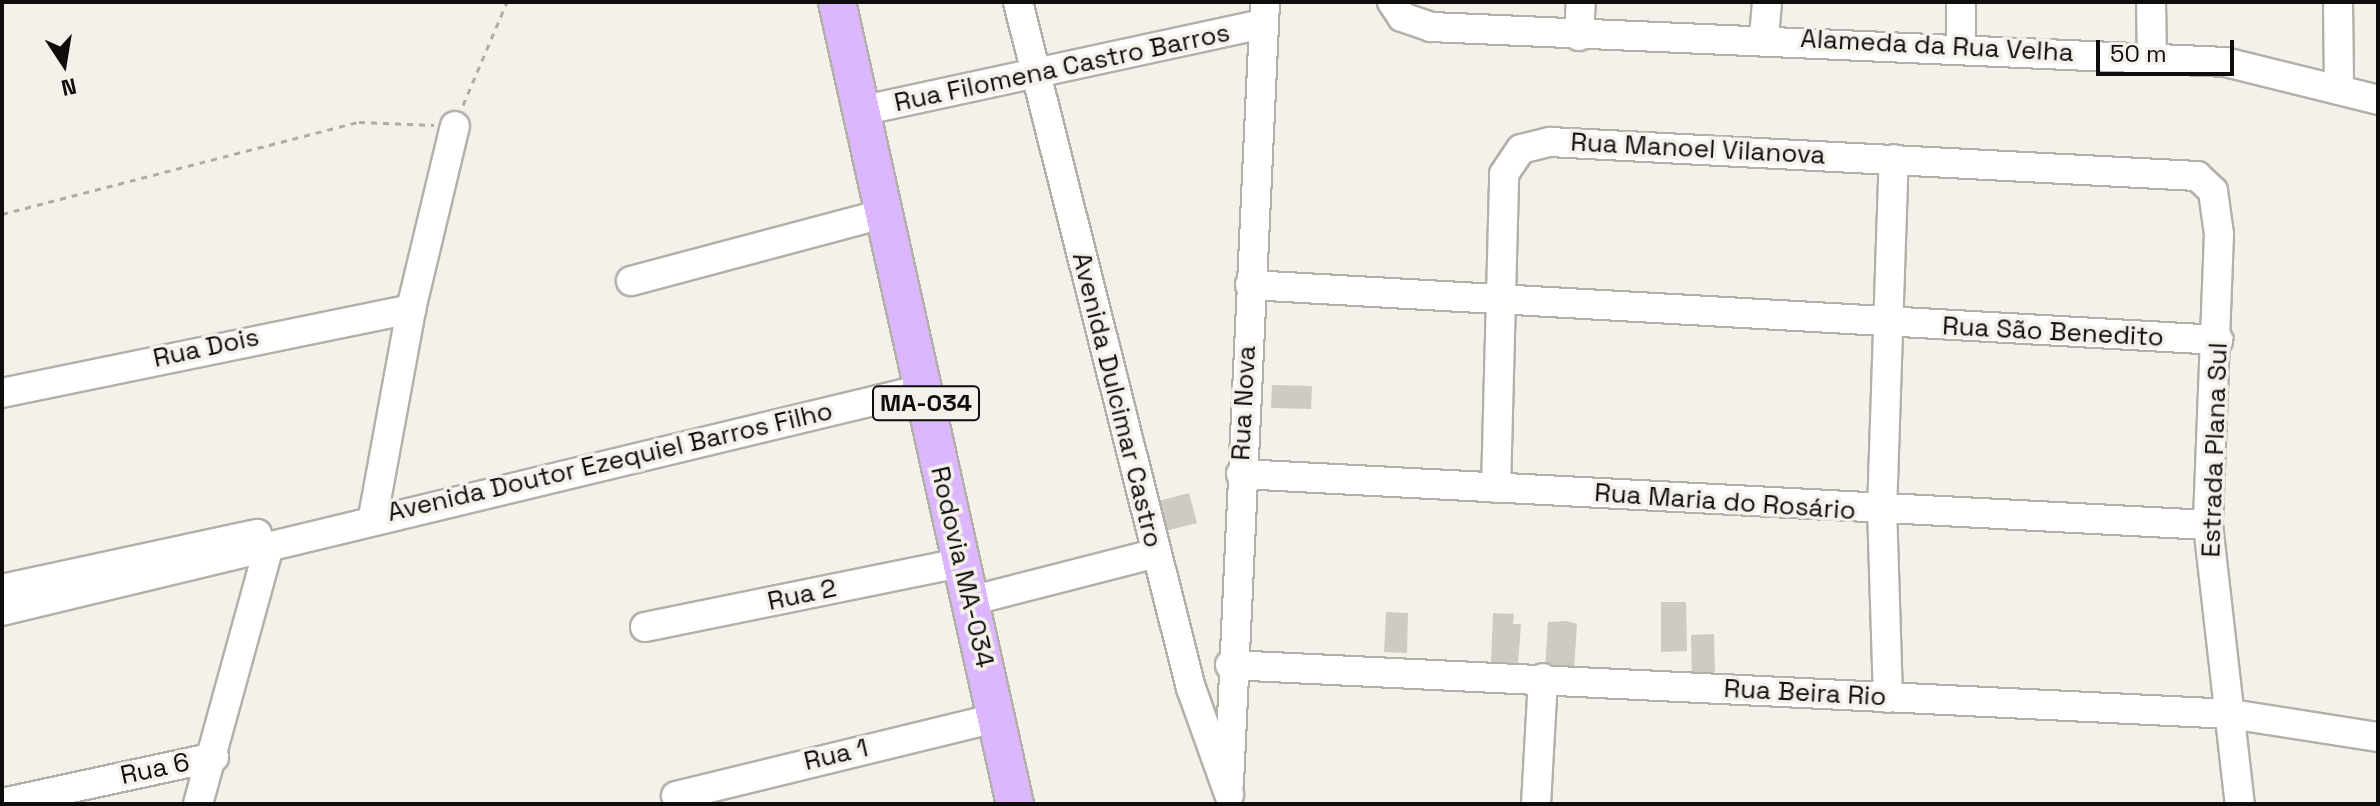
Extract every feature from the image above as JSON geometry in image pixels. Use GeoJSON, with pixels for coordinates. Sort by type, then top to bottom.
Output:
{"type":"FeatureCollection","features":[{"type":"Feature","properties":{"kind":"main road","name":"Rodovia MA-034"},"geometry":{"type":"LineString","coordinates":[[837,2],[1015,804]]}},
{"type":"Feature","properties":{"kind":"street","name":"Avenida Dulcimar Castro"},"geometry":{"type":"LineString","coordinates":[[1018,2],[1208,747],[1229,799]]}},
{"type":"Feature","properties":{"kind":"street","name":"Alameda da Rua Velha"},"geometry":{"type":"LineString","coordinates":[[1392,2],[1402,17],[1431,27],[1579,36],[1764,37],[2152,57],[2250,66],[2378,100]]}},
{"type":"Feature","properties":{"kind":"street"},"geometry":{"type":"LineString","coordinates":[[1579,36],[1581,2]]}},
{"type":"Feature","properties":{"kind":"street"},"geometry":{"type":"LineString","coordinates":[[1764,37],[1767,2]]}},
{"type":"Feature","properties":{"kind":"street"},"geometry":{"type":"LineString","coordinates":[[1961,2],[1961,47]]}},
{"type":"Feature","properties":{"kind":"street"},"geometry":{"type":"LineString","coordinates":[[2151,2],[2152,57]]}},
{"type":"Feature","properties":{"kind":"street"},"geometry":{"type":"LineString","coordinates":[[2338,2],[2339,90]]}},
{"type":"Feature","properties":{"kind":"street","name":"Rua Filomena Castro Barros"},"geometry":{"type":"LineString","coordinates":[[860,111],[1034,73],[1264,13]]}},
{"type":"Feature","properties":{"kind":"street","name":"Rua Nova"},"geometry":{"type":"LineString","coordinates":[[1229,799],[1230,665],[1264,13]]}},
{"type":"Feature","properties":{"kind":"street"},"geometry":{"type":"LineString","coordinates":[[373,517],[411,309],[455,126]]}},
{"type":"Feature","properties":{"kind":"street","name":"Rua Manoel Vilanova"},"geometry":{"type":"LineString","coordinates":[[1496,488],[1504,174],[1521,149],[1536,143],[2178,172],[2213,191]]}},
{"type":"Feature","properties":{"kind":"street"},"geometry":{"type":"LineString","coordinates":[[1888,698],[1882,512],[1894,159]]}},
{"type":"Feature","properties":{"kind":"street","name":"Estrada Plana Sul"},"geometry":{"type":"LineString","coordinates":[[2213,191],[2218,340],[2208,525],[2240,804]]}},
{"type":"Feature","properties":{"kind":"street"},"geometry":{"type":"LineString","coordinates":[[631,281],[882,214]]}},
{"type":"Feature","properties":{"kind":"street","name":"Rua São Benedito"},"geometry":{"type":"LineString","coordinates":[[1250,285],[1887,324],[2218,340]]}},
{"type":"Feature","properties":{"kind":"street","name":"Rua Dois"},"geometry":{"type":"LineString","coordinates":[[2,393],[411,309]]}},
{"type":"Feature","properties":{"kind":"street","name":"Avenida Doutor Ezequiel Barros Filho"},"geometry":{"type":"LineString","coordinates":[[2,611],[268,550],[373,517],[923,389]]}},
{"type":"Feature","properties":{"kind":"street","name":"Rua Maria do Rosário"},"geometry":{"type":"LineString","coordinates":[[1241,474],[1882,512],[2208,525]]}},
{"type":"Feature","properties":{"kind":"street","name":"Avenida Doutor Ezequiel Barros Filho"},"geometry":{"type":"LineString","coordinates":[[2,589],[264,532],[345,524]]}},
{"type":"Feature","properties":{"kind":"street"},"geometry":{"type":"LineString","coordinates":[[198,804],[214,757],[268,550]]}},
{"type":"Feature","properties":{"kind":"street"},"geometry":{"type":"LineString","coordinates":[[970,601],[1157,553]]}},
{"type":"Feature","properties":{"kind":"street","name":"Rua 2"},"geometry":{"type":"LineString","coordinates":[[645,627],[960,563]]}},
{"type":"Feature","properties":{"kind":"street","name":"Rua Beira Rio"},"geometry":{"type":"LineString","coordinates":[[1230,665],[2231,714],[2378,737]]}},
{"type":"Feature","properties":{"kind":"street"},"geometry":{"type":"LineString","coordinates":[[1536,804],[1543,678]]}},
{"type":"Feature","properties":{"kind":"street","name":"Rua 1"},"geometry":{"type":"LineString","coordinates":[[672,801],[996,718]]}},
{"type":"Feature","properties":{"kind":"street","name":"Rua 6"},"geometry":{"type":"LineString","coordinates":[[2,803],[214,757]]}},
{"type":"Feature","properties":{"kind":"path"},"geometry":{"type":"LineString","coordinates":[[2,214],[359,122],[455,126],[507,2]]}},
{"type":"Feature","properties":{"kind":"building"},"geometry":{"type":"Polygon","coordinates":[[[1272,385],[1312,386],[1311,409],[1271,408],[1272,385]]]}},
{"type":"Feature","properties":{"kind":"building"},"geometry":{"type":"Polygon","coordinates":[[[1189,493],[1197,523],[1158,533],[1151,503],[1189,493]]]}},
{"type":"Feature","properties":{"kind":"building"},"geometry":{"type":"Polygon","coordinates":[[[1661,602],[1686,602],[1687,651],[1661,652],[1661,602]]]}},
{"type":"Feature","properties":{"kind":"building"},"geometry":{"type":"Polygon","coordinates":[[[1386,612],[1408,613],[1407,653],[1384,652],[1386,612]]]}},
{"type":"Feature","properties":{"kind":"building"},"geometry":{"type":"Polygon","coordinates":[[[1493,613],[1514,614],[1513,624],[1521,624],[1518,665],[1491,664],[1493,613]]]}},
{"type":"Feature","properties":{"kind":"building"},"geometry":{"type":"Polygon","coordinates":[[[1548,622],[1577,624],[1574,671],[1545,669],[1548,622]]]}},
{"type":"Feature","properties":{"kind":"building"},"geometry":{"type":"Polygon","coordinates":[[[1714,634],[1715,672],[1692,679],[1691,635],[1714,634]]]}}]}
